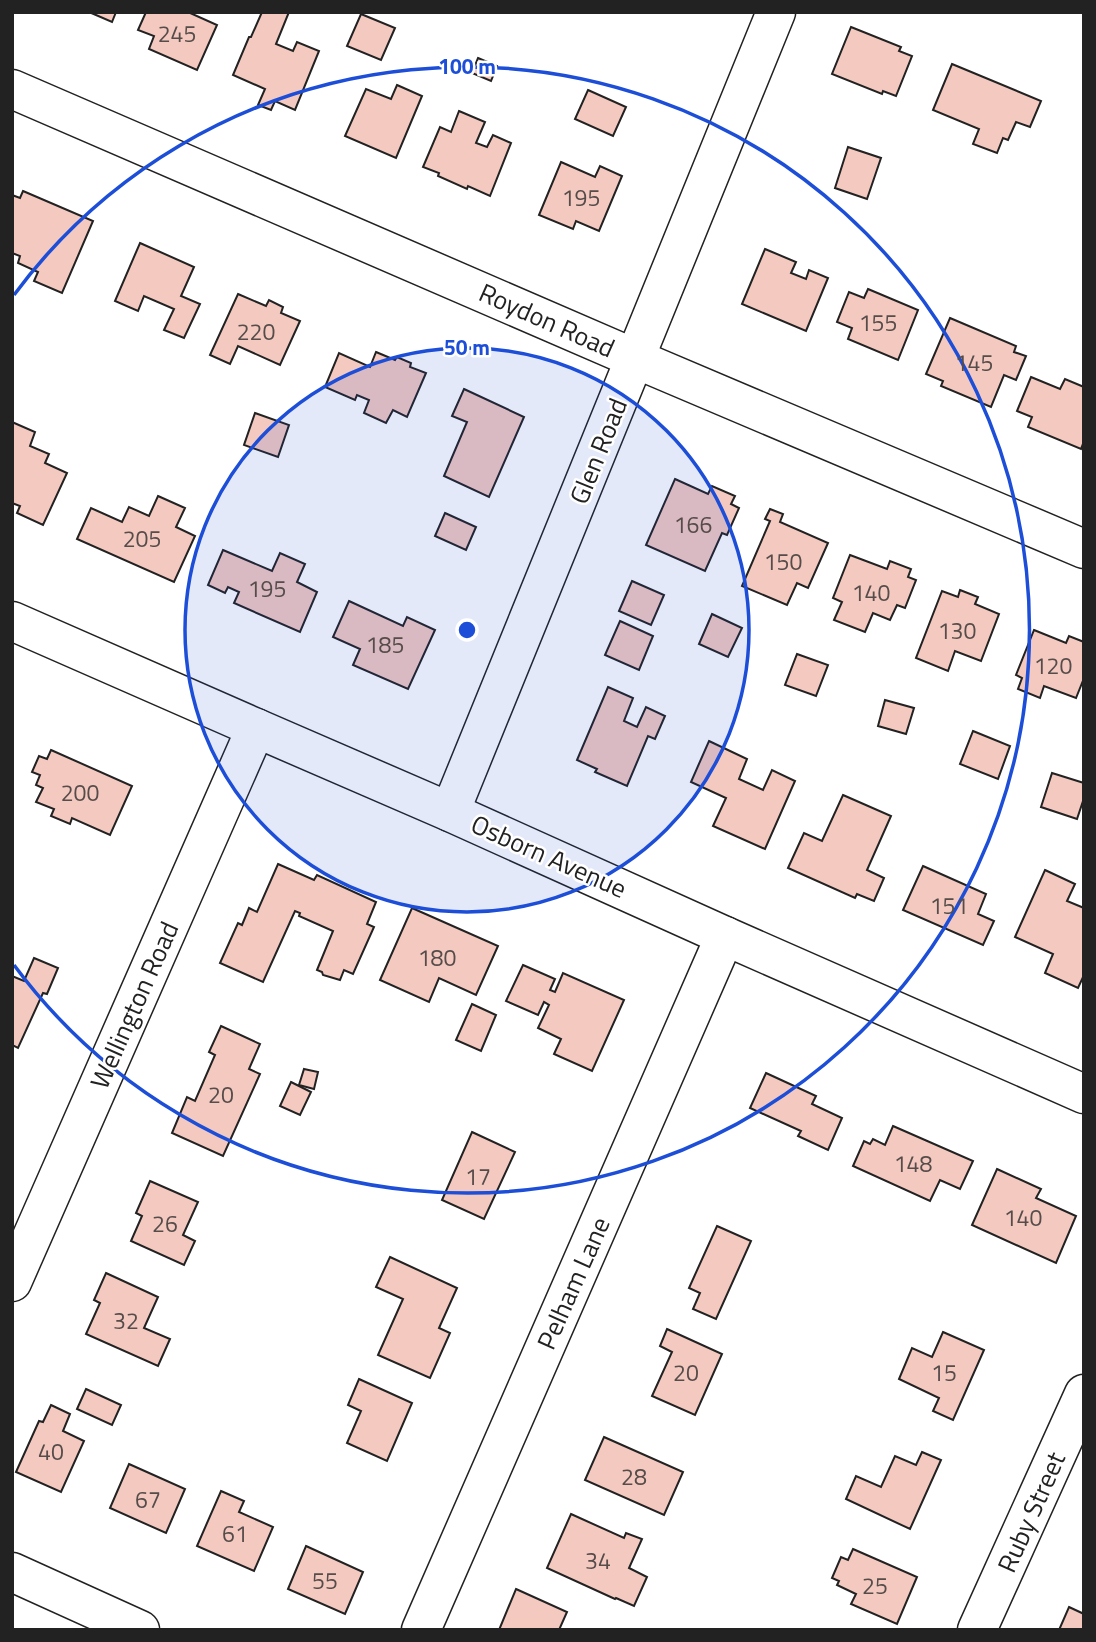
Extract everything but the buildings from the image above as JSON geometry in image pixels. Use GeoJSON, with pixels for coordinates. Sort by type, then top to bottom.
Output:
{"type":"FeatureCollection","features":[{"type":"Feature","properties":{"kind":"street","name":"Glen Road"},"geometry":{"type":"LineString","coordinates":[[450,811],[776,12]]}},
{"type":"Feature","properties":{"kind":"street","name":"Roydon Road"},"geometry":{"type":"LineString","coordinates":[[12,89],[635,359],[1084,549]]}},
{"type":"Feature","properties":{"kind":"street","name":"Osborn Avenue"},"geometry":{"type":"LineString","coordinates":[[12,621],[450,811],[1084,1094]]}},
{"type":"Feature","properties":{"kind":"street","name":"Wellington Road"},"geometry":{"type":"LineString","coordinates":[[12,1282],[256,728]]}},
{"type":"Feature","properties":{"kind":"street","name":"Pelham Lane"},"geometry":{"type":"LineString","coordinates":[[421,1630],[725,936]]}},
{"type":"Feature","properties":{"kind":"street","name":"Ruby Street"},"geometry":{"type":"LineString","coordinates":[[977,1630],[1084,1394]]}},
{"type":"Feature","properties":{"kind":"street"},"geometry":{"type":"LineString","coordinates":[[12,1572],[140,1630]]}}]}
